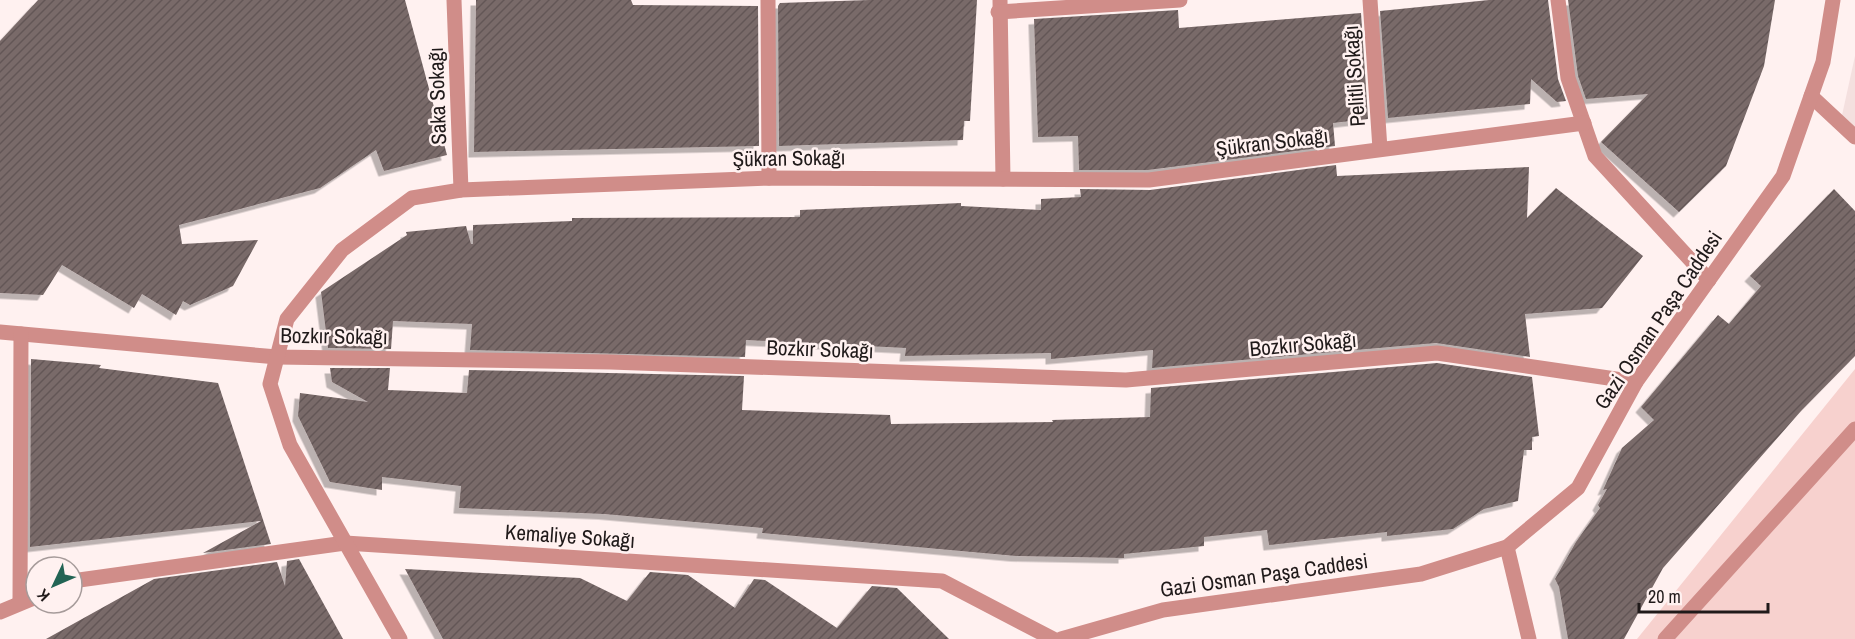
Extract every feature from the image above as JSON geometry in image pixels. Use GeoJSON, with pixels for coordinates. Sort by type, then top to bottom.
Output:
{"type":"FeatureCollection","features":[{"type":"Feature","properties":{"kind":"street","name":"Saka Sokağı"},"geometry":{"type":"LineString","coordinates":[[454,0],[461,190]]}},
{"type":"Feature","properties":{"kind":"street"},"geometry":{"type":"LineString","coordinates":[[768,0],[768,178]]}},
{"type":"Feature","properties":{"kind":"street"},"geometry":{"type":"LineString","coordinates":[[1004,179],[999,6],[1180,0]]}},
{"type":"Feature","properties":{"kind":"street","name":"Pelitli Sokağı"},"geometry":{"type":"LineString","coordinates":[[1370,0],[1380,149]]}},
{"type":"Feature","properties":{"kind":"street"},"geometry":{"type":"LineString","coordinates":[[1558,0],[1568,78],[1595,156],[1709,280]]}},
{"type":"Feature","properties":{"kind":"street","name":"Gazi Osman Paşa Caddesi"},"geometry":{"type":"LineString","coordinates":[[1061,639],[1163,610],[1421,574],[1507,547],[1578,488],[1636,382],[1783,176],[1823,62],[1833,0]]}},
{"type":"Feature","properties":{"kind":"street"},"geometry":{"type":"LineString","coordinates":[[1811,96],[1855,137]]}},
{"type":"Feature","properties":{"kind":"street","name":"Şükran Sokağı"},"geometry":{"type":"LineString","coordinates":[[400,639],[290,446],[270,384],[287,319],[342,250],[412,198],[461,190],[768,178],[1149,180],[1584,123]]}},
{"type":"Feature","properties":{"kind":"street","name":"Bozkır Sokağı"},"geometry":{"type":"LineString","coordinates":[[0,332],[278,357],[610,362],[1126,380],[1437,353],[1636,382]]}},
{"type":"Feature","properties":{"kind":"street"},"geometry":{"type":"LineString","coordinates":[[21,334],[21,603]]}},
{"type":"Feature","properties":{"kind":"street"},"geometry":{"type":"LineString","coordinates":[[1665,639],[1855,429]]}},
{"type":"Feature","properties":{"kind":"street","name":"Kemaliye Sokağı"},"geometry":{"type":"LineString","coordinates":[[84,579],[345,543],[942,581],[1053,639]]}},
{"type":"Feature","properties":{"kind":"street"},"geometry":{"type":"LineString","coordinates":[[1507,547],[1529,639]]}},
{"type":"Feature","properties":{"kind":"street"},"geometry":{"type":"LineString","coordinates":[[0,612],[24,602]]}},
{"type":"Feature","properties":{"kind":"shaded area"},"geometry":{"type":"Polygon","coordinates":[[[1855,56],[1855,143],[1839,129],[1855,56]]]}},
{"type":"Feature","properties":{"kind":"shaded area"},"geometry":{"type":"Polygon","coordinates":[[[1855,369],[1855,639],[1637,639],[1855,369]]]}},
{"type":"Feature","properties":{"kind":"building"},"geometry":{"type":"Polygon","coordinates":[[[38,0],[405,0],[447,155],[384,171],[376,150],[320,188],[179,225],[182,244],[258,240],[233,286],[190,305],[183,301],[176,315],[142,294],[134,308],[62,265],[43,295],[0,293],[0,41],[38,0]]]}},
{"type":"Feature","properties":{"kind":"building"},"geometry":{"type":"Polygon","coordinates":[[[476,0],[631,0],[633,5],[758,6],[759,146],[474,152],[476,0]]]}},
{"type":"Feature","properties":{"kind":"building"},"geometry":{"type":"Polygon","coordinates":[[[977,0],[970,121],[964,121],[963,140],[779,146],[778,6],[780,3],[977,0]]]}},
{"type":"Feature","properties":{"kind":"building"},"geometry":{"type":"Polygon","coordinates":[[[1489,0],[1548,0],[1558,79],[1566,101],[1557,102],[1531,79],[1530,104],[1388,118],[1380,11],[1489,0]]]}},
{"type":"Feature","properties":{"kind":"building"},"geometry":{"type":"Polygon","coordinates":[[[1568,0],[1775,0],[1764,66],[1726,166],[1679,212],[1601,142],[1648,94],[1586,99],[1578,76],[1568,0]]]}},
{"type":"Feature","properties":{"kind":"building"},"geometry":{"type":"Polygon","coordinates":[[[1178,10],[1179,28],[1361,13],[1368,119],[1333,123],[1335,146],[1148,170],[1079,170],[1078,136],[1038,137],[1034,19],[1178,10]]]}},
{"type":"Feature","properties":{"kind":"building"},"geometry":{"type":"Polygon","coordinates":[[[1336,165],[1337,176],[1529,167],[1527,218],[1556,188],[1643,256],[1602,308],[1525,314],[1530,357],[1436,343],[1152,368],[1153,350],[1051,359],[1051,353],[905,356],[906,348],[746,340],[745,357],[470,350],[472,324],[393,321],[391,349],[328,348],[321,292],[407,235],[406,232],[466,226],[471,244],[473,244],[473,225],[572,221],[572,218],[800,217],[800,210],[961,203],[961,206],[1041,210],[1041,199],[1081,197],[1080,189],[1150,190],[1336,165]]]}},
{"type":"Feature","properties":{"kind":"building"},"geometry":{"type":"Polygon","coordinates":[[[1834,189],[1855,211],[1855,356],[1801,411],[1663,568],[1624,639],[1568,639],[1559,587],[1555,579],[1576,542],[1600,508],[1598,505],[1607,489],[1603,490],[1622,448],[1654,420],[1641,407],[1718,315],[1729,324],[1761,286],[1750,276],[1834,189]]]}},
{"type":"Feature","properties":{"kind":"building"},"geometry":{"type":"Polygon","coordinates":[[[31,359],[101,365],[99,368],[218,383],[271,544],[203,553],[261,521],[30,547],[31,359]]]}},
{"type":"Feature","properties":{"kind":"building"},"geometry":{"type":"Polygon","coordinates":[[[1437,363],[1532,377],[1539,436],[1532,437],[1532,450],[1524,450],[1518,501],[1484,509],[1453,529],[1387,536],[1387,532],[1269,545],[1267,530],[1204,537],[1204,546],[1124,554],[1124,558],[1016,556],[762,533],[763,528],[604,514],[459,508],[461,486],[382,477],[382,490],[330,482],[298,416],[300,393],[368,402],[332,382],[330,368],[390,368],[388,390],[467,393],[469,370],[744,376],[742,410],[890,415],[891,424],[1053,422],[1052,420],[1150,417],[1151,388],[1437,363]]]}},
{"type":"Feature","properties":{"kind":"building"},"geometry":{"type":"Polygon","coordinates":[[[299,559],[343,639],[46,639],[154,579],[277,562],[285,586],[287,561],[299,559]]]}},
{"type":"Feature","properties":{"kind":"building"},"geometry":{"type":"Polygon","coordinates":[[[405,569],[580,578],[627,601],[650,572],[688,575],[735,608],[754,579],[765,580],[837,628],[872,586],[897,588],[949,639],[443,639],[405,569]]]}}]}
